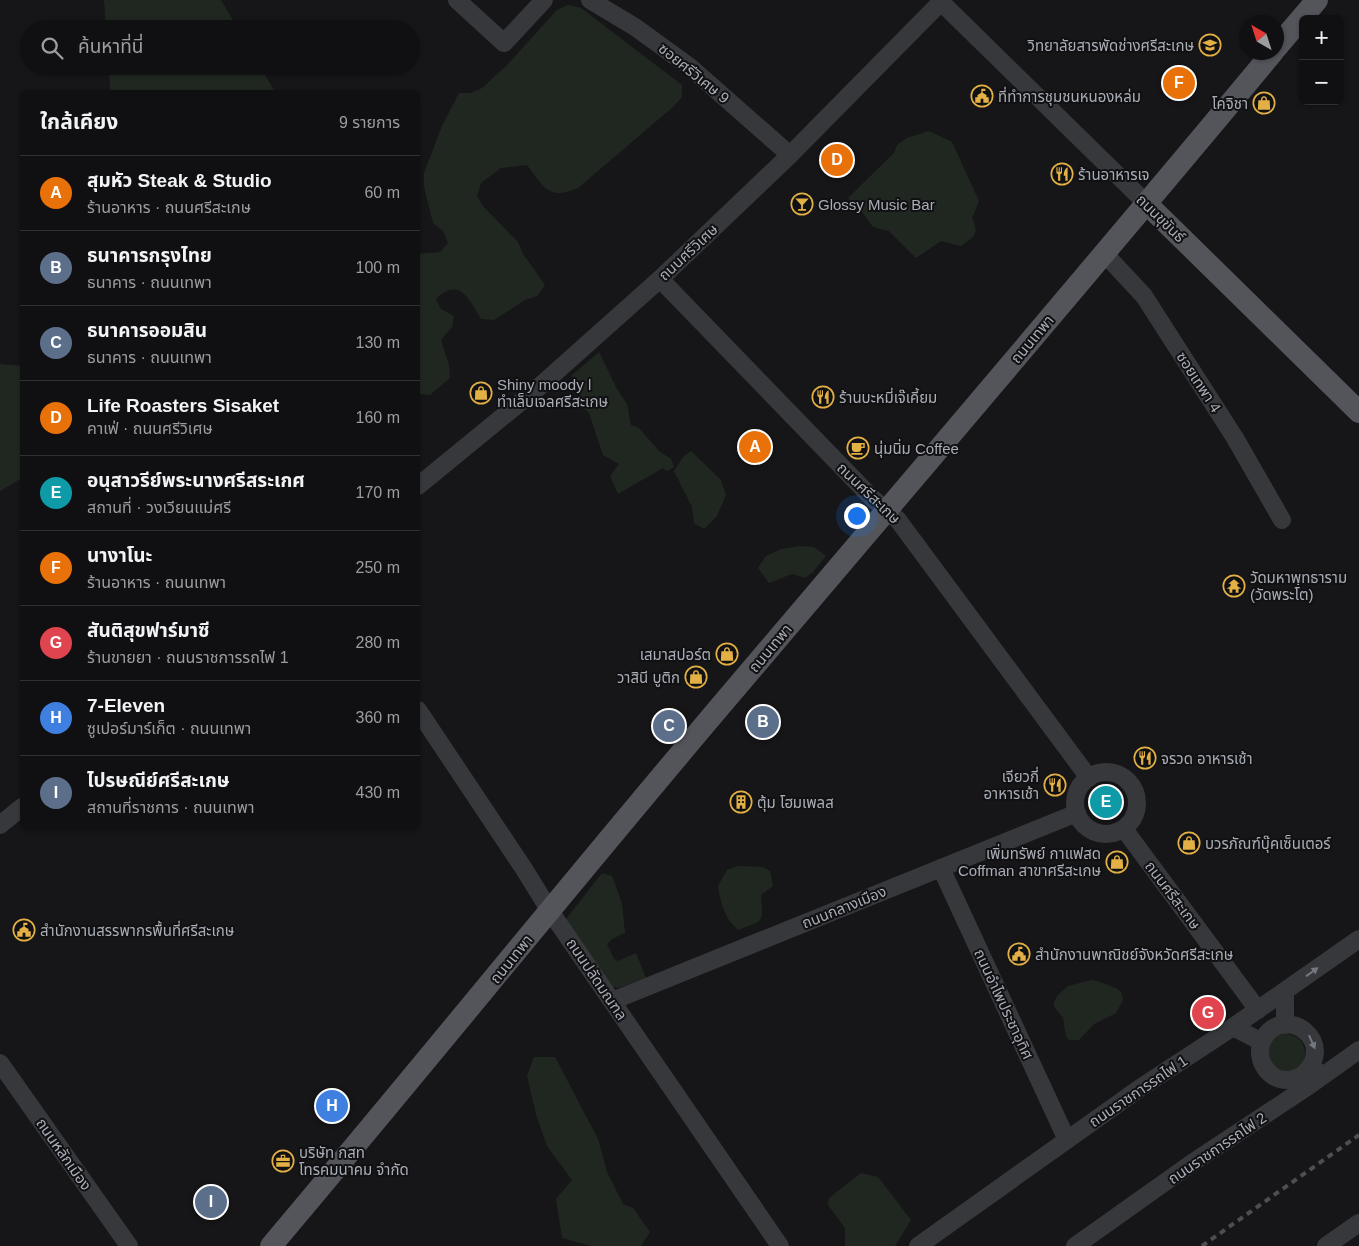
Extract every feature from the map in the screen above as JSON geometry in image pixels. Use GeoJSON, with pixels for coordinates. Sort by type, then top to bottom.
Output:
{"type":"FeatureCollection","features":[{"type":"Feature","properties":{"kind":"main road"},"geometry":{"type":"LineString","coordinates":[[1284,39],[1317,0]]}},
{"type":"Feature","properties":{"kind":"main road","name":"ถนนเทพา"},"geometry":{"type":"LineString","coordinates":[[272,1246],[705,725],[1266,60]]}},
{"type":"Feature","properties":{"kind":"main road","name":"ถนนขุขันธ์"},"geometry":{"type":"LineString","coordinates":[[1146,203],[1359,412]]}},
{"type":"Feature","properties":{"kind":"street"},"geometry":{"type":"LineString","coordinates":[[457,0],[504,43],[544,0]]}},
{"type":"Feature","properties":{"kind":"street","name":"ซอยศรีวิเศษ 9"},"geometry":{"type":"LineString","coordinates":[[590,0],[636,27],[690,67],[790,155]]}},
{"type":"Feature","properties":{"kind":"street","name":"ถนนศรีวิเศษ"},"geometry":{"type":"LineString","coordinates":[[420,484],[539,387],[660,279],[790,155],[942,1]]}},
{"type":"Feature","properties":{"kind":"street","name":"ถนนขุขันธ์"},"geometry":{"type":"LineString","coordinates":[[942,1],[1146,203]]}},
{"type":"Feature","properties":{"kind":"street","name":"ซอยเทพา 4"},"geometry":{"type":"LineString","coordinates":[[1104,253],[1144,296],[1235,438],[1282,520]]}},
{"type":"Feature","properties":{"kind":"street","name":"ถนนศรีสะเกษ"},"geometry":{"type":"LineString","coordinates":[[660,279],[873,500],[898,520],[1089,778]]}},
{"type":"Feature","properties":{"kind":"street","name":"ถนนปลัดมณฑล"},"geometry":{"type":"LineString","coordinates":[[420,713],[550,911],[780,1246]]}},
{"type":"Feature","properties":{"kind":"street"},"geometry":{"type":"LineString","coordinates":[[1102,772],[1116,774],[1128,781],[1136,793],[1136,813],[1131,822],[1124,829],[1110,834],[1096,833],[1084,825],[1077,813],[1075,803],[1077,793],[1082,784],[1089,778],[1102,772]]}},
{"type":"Feature","properties":{"kind":"street"},"geometry":{"type":"LineString","coordinates":[[0,825],[20,809]]}},
{"type":"Feature","properties":{"kind":"street","name":"ถนนกลางเมือง"},"geometry":{"type":"LineString","coordinates":[[612,1001],[1077,813]]}},
{"type":"Feature","properties":{"kind":"street","name":"ถนนศรีสะเกษ"},"geometry":{"type":"LineString","coordinates":[[1124,829],[1258,1010]]}},
{"type":"Feature","properties":{"kind":"street","name":"ถนนอำไพประชาอุทิศ"},"geometry":{"type":"LineString","coordinates":[[941,868],[1067,1140]]}},
{"type":"Feature","properties":{"kind":"street","name":"ถนนราชการรถไฟ 1"},"geometry":{"type":"LineString","coordinates":[[918,1246],[1140,1088],[1258,1010],[1359,939]]}},
{"type":"Feature","properties":{"kind":"street"},"geometry":{"type":"LineString","coordinates":[[1285,991],[1285,1025]]}},
{"type":"Feature","properties":{"kind":"street"},"geometry":{"type":"LineString","coordinates":[[1307,1080],[1315,1054],[1315,1046],[1307,1032],[1293,1025],[1278,1026],[1271,1030],[1265,1035],[1262,1042],[1260,1057],[1262,1065],[1267,1071],[1280,1080],[1307,1080],[1330,1070],[1359,1050]]}},
{"type":"Feature","properties":{"kind":"street"},"geometry":{"type":"LineString","coordinates":[[1233,1027],[1262,1042]]}},
{"type":"Feature","properties":{"kind":"street","name":"ถนนหลักเมือง"},"geometry":{"type":"LineString","coordinates":[[0,1063],[129,1246]]}},
{"type":"Feature","properties":{"kind":"street"},"geometry":{"type":"LineString","coordinates":[[1272,1110],[1273,1076]]}},
{"type":"Feature","properties":{"kind":"street","name":"ถนนราชการรถไฟ 2"},"geometry":{"type":"LineString","coordinates":[[1075,1246],[1192,1163],[1272,1110],[1307,1080]]}},
{"type":"Feature","properties":{"kind":"street"},"geometry":{"type":"LineString","coordinates":[[1326,1246],[1359,1223]]}},
{"type":"Feature","properties":{"kind":"shaded area"},"geometry":{"type":"Polygon","coordinates":[[[104,0],[221,0],[233,20],[105,20],[104,0]]]}},
{"type":"Feature","properties":{"kind":"shaded area"},"geometry":{"type":"Polygon","coordinates":[[[568,5],[581,8],[682,85],[682,97],[673,107],[578,188],[560,193],[548,190],[527,165],[501,168],[481,183],[477,196],[483,206],[518,242],[523,254],[545,285],[537,296],[525,300],[494,320],[481,319],[463,293],[457,290],[444,292],[436,299],[441,309],[454,316],[452,327],[441,340],[449,365],[450,378],[430,395],[420,394],[420,254],[440,252],[448,243],[443,231],[433,223],[424,187],[424,173],[442,126],[459,93],[471,93],[482,88],[507,65],[557,10],[568,5]]]}},
{"type":"Feature","properties":{"kind":"shaded area"},"geometry":{"type":"Polygon","coordinates":[[[109,75],[265,75],[274,90],[110,90],[109,75]]]}},
{"type":"Feature","properties":{"kind":"shaded area"},"geometry":{"type":"Polygon","coordinates":[[[929,131],[952,142],[979,201],[972,218],[975,232],[972,237],[961,246],[941,241],[916,258],[889,231],[873,227],[848,198],[894,153],[897,145],[907,138],[929,131]]]}},
{"type":"Feature","properties":{"kind":"shaded area"},"geometry":{"type":"Polygon","coordinates":[[[599,352],[617,389],[627,404],[631,425],[639,428],[659,451],[671,459],[674,467],[667,471],[663,468],[618,494],[610,476],[619,464],[603,455],[589,413],[582,406],[578,398],[580,391],[572,382],[572,375],[599,352]]]}},
{"type":"Feature","properties":{"kind":"shaded area"},"geometry":{"type":"Polygon","coordinates":[[[0,364],[20,366],[20,479],[0,491],[0,364]]]}},
{"type":"Feature","properties":{"kind":"shaded area"},"geometry":{"type":"Polygon","coordinates":[[[691,451],[721,480],[726,495],[717,516],[704,529],[694,523],[692,507],[674,471],[683,457],[691,451]]]}},
{"type":"Feature","properties":{"kind":"shaded area"},"geometry":{"type":"Polygon","coordinates":[[[800,546],[814,547],[826,556],[813,572],[805,578],[792,574],[769,583],[758,568],[766,556],[781,549],[800,546]]]}},
{"type":"Feature","properties":{"kind":"shaded area"},"geometry":{"type":"Polygon","coordinates":[[[1106,789],[1116,793],[1120,803],[1116,813],[1106,817],[1096,813],[1092,803],[1096,793],[1106,789]]]}},
{"type":"Feature","properties":{"kind":"shaded area"},"geometry":{"type":"Polygon","coordinates":[[[738,866],[763,867],[770,871],[773,886],[761,895],[762,916],[760,920],[738,930],[729,920],[724,910],[718,886],[727,870],[738,866]]]}},
{"type":"Feature","properties":{"kind":"shaded area"},"geometry":{"type":"Polygon","coordinates":[[[602,873],[612,876],[622,903],[625,933],[612,939],[607,944],[614,959],[618,961],[636,953],[646,978],[618,988],[610,986],[566,919],[602,873]]]}},
{"type":"Feature","properties":{"kind":"shaded area"},"geometry":{"type":"Polygon","coordinates":[[[1091,980],[1118,989],[1122,994],[1123,1000],[1116,1013],[1094,1024],[1079,1040],[1069,1040],[1066,1036],[1063,1018],[1054,1007],[1054,1002],[1058,995],[1068,986],[1091,980]]]}},
{"type":"Feature","properties":{"kind":"shaded area"},"geometry":{"type":"Polygon","coordinates":[[[1286,1034],[1293,1035],[1299,1040],[1304,1046],[1304,1060],[1299,1066],[1293,1071],[1286,1072],[1279,1071],[1273,1066],[1268,1060],[1267,1053],[1268,1046],[1273,1040],[1279,1035],[1286,1034]]]}},
{"type":"Feature","properties":{"kind":"shaded area"},"geometry":{"type":"Polygon","coordinates":[[[534,1057],[555,1057],[598,1139],[607,1172],[623,1204],[633,1208],[650,1232],[641,1246],[591,1246],[562,1238],[556,1199],[572,1180],[547,1146],[536,1114],[527,1076],[534,1057]]]}},
{"type":"Feature","properties":{"kind":"shaded area"},"geometry":{"type":"Polygon","coordinates":[[[861,1173],[878,1177],[911,1220],[895,1246],[845,1246],[845,1228],[828,1205],[829,1198],[861,1173]]]}},
{"type":"Feature","properties":{"kind":"railway"},"geometry":{"type":"LineString","coordinates":[[1202,1246],[1359,1135]]}},
{"type":"Feature","properties":{"kind":"place","name":"วิทยาลัยสารพัดช่างศรีสะเกษ"},"geometry":{"type":"Point","coordinates":[1210,45]}},
{"type":"Feature","properties":{"kind":"place","name":"นางาโนะ"},"geometry":{"type":"Point","coordinates":[1179,83]}},
{"type":"Feature","properties":{"kind":"place","name":"ที่ทำการชุมชนหนองหล่ม"},"geometry":{"type":"Point","coordinates":[982,96]}},
{"type":"Feature","properties":{"kind":"place","name":"โคจิชา"},"geometry":{"type":"Point","coordinates":[1264,103]}},
{"type":"Feature","properties":{"kind":"place","name":"Life Roasters Sisaket"},"geometry":{"type":"Point","coordinates":[837,160]}},
{"type":"Feature","properties":{"kind":"place","name":"ร้านอาหารเจ"},"geometry":{"type":"Point","coordinates":[1062,174]}},
{"type":"Feature","properties":{"kind":"place","name":"Glossy Music Bar"},"geometry":{"type":"Point","coordinates":[802,204]}},
{"type":"Feature","properties":{"kind":"place","name":"Shiny moody l ทำเล็บเจลศรีสะเกษ"},"geometry":{"type":"Point","coordinates":[481,393]}},
{"type":"Feature","properties":{"kind":"place","name":"ร้านบะหมี่เจ๊เคี้ยม"},"geometry":{"type":"Point","coordinates":[823,397]}},
{"type":"Feature","properties":{"kind":"place","name":"สุมหัว Steak & Studio"},"geometry":{"type":"Point","coordinates":[755,447]}},
{"type":"Feature","properties":{"kind":"place","name":"นุ่มนิ่ม Coffee"},"geometry":{"type":"Point","coordinates":[858,448]}},
{"type":"Feature","properties":{"kind":"place","name":"วัดมหาพุทธาราม (วัดพระโต)"},"geometry":{"type":"Point","coordinates":[1234,586]}},
{"type":"Feature","properties":{"kind":"place","name":"เสมาสปอร์ต"},"geometry":{"type":"Point","coordinates":[727,654]}},
{"type":"Feature","properties":{"kind":"place","name":"วาสินี บูติก"},"geometry":{"type":"Point","coordinates":[696,677]}},
{"type":"Feature","properties":{"kind":"place","name":"ธนาคารกรุงไทย"},"geometry":{"type":"Point","coordinates":[763,722]}},
{"type":"Feature","properties":{"kind":"place","name":"ธนาคารออมสิน"},"geometry":{"type":"Point","coordinates":[669,726]}},
{"type":"Feature","properties":{"kind":"place","name":"จรวด อาหารเช้า"},"geometry":{"type":"Point","coordinates":[1145,758]}},
{"type":"Feature","properties":{"kind":"place","name":"เจียวกี่ อาหารเช้า"},"geometry":{"type":"Point","coordinates":[1055,785]}},
{"type":"Feature","properties":{"kind":"place","name":"ตุ้ม โฮมเพลส"},"geometry":{"type":"Point","coordinates":[741,802]}},
{"type":"Feature","properties":{"kind":"place","name":"อนุสาวรีย์พระนางศรีสระเกศ"},"geometry":{"type":"Point","coordinates":[1106,802]}},
{"type":"Feature","properties":{"kind":"place","name":"บวรภัณฑ์บุ๊คเซ็นเตอร์"},"geometry":{"type":"Point","coordinates":[1189,843]}},
{"type":"Feature","properties":{"kind":"place","name":"เพิ่มทรัพย์ กาแฟสด Coffman สาขาศรีสะเกษ"},"geometry":{"type":"Point","coordinates":[1117,862]}},
{"type":"Feature","properties":{"kind":"place","name":"สำนักงานสรรพากรพื้นที่ศรีสะเกษ"},"geometry":{"type":"Point","coordinates":[24,930]}},
{"type":"Feature","properties":{"kind":"place","name":"สำนักงานพาณิชย์จังหวัดศรีสะเกษ"},"geometry":{"type":"Point","coordinates":[1019,954]}},
{"type":"Feature","properties":{"kind":"place","name":"สันติสุขฟาร์มาซี"},"geometry":{"type":"Point","coordinates":[1208,1013]}},
{"type":"Feature","properties":{"kind":"place","name":"7-Eleven"},"geometry":{"type":"Point","coordinates":[332,1106]}},
{"type":"Feature","properties":{"kind":"place","name":"บริษัท กสท โทรคมนาคม จำกัด"},"geometry":{"type":"Point","coordinates":[283,1161]}},
{"type":"Feature","properties":{"kind":"place","name":"ไปรษณีย์ศรีสะเกษ"},"geometry":{"type":"Point","coordinates":[211,1202]}}]}
